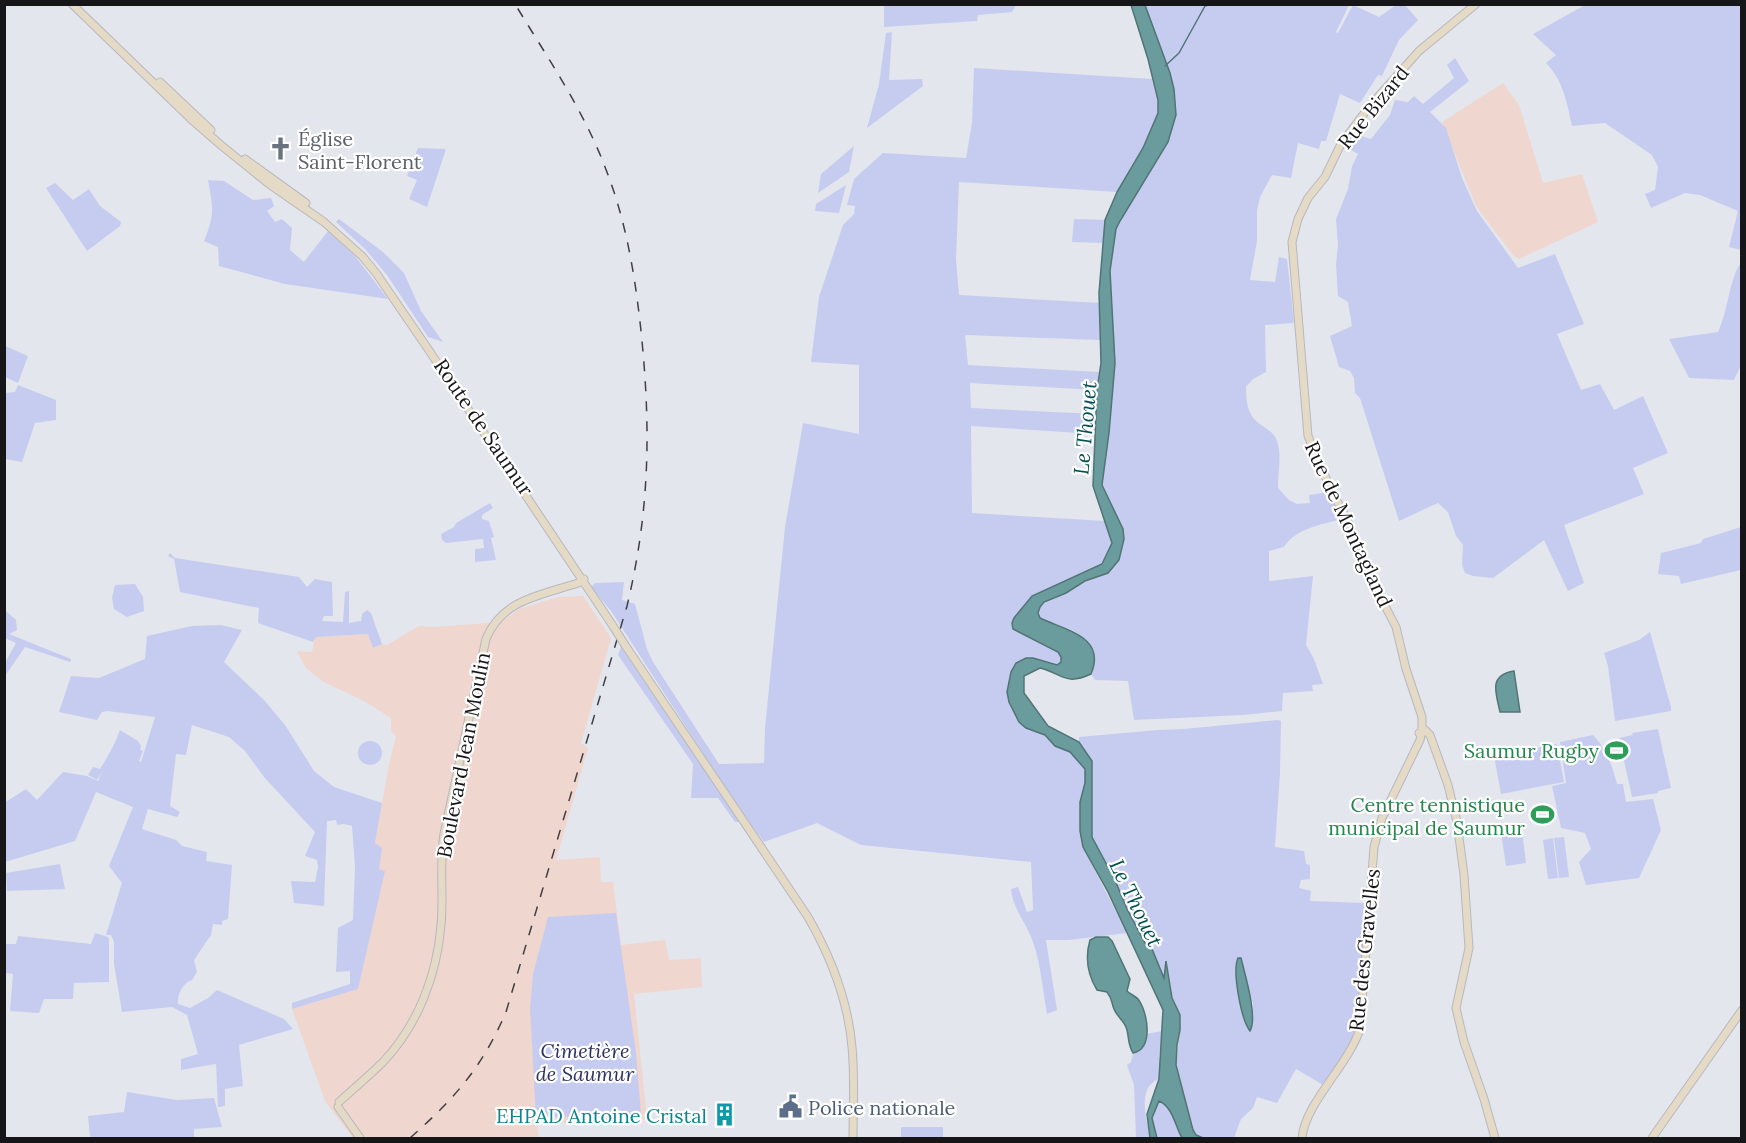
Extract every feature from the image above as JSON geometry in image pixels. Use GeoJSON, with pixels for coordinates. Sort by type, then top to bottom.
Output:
{"type":"FeatureCollection","features":[{"type":"Feature","properties":{"kind":"street"},"geometry":{"type":"LineString","coordinates":[[72,4],[222,146],[270,184],[344,236]]}},
{"type":"Feature","properties":{"kind":"street"},"geometry":{"type":"LineString","coordinates":[[79,4],[224,142],[282,184],[344,236]]}},
{"type":"Feature","properties":{"kind":"street","name":"Rue Bizard"},"geometry":{"type":"LineString","coordinates":[[1294,229],[1308,198],[1325,177],[1341,144],[1369,107],[1419,51],[1476,4]]}},
{"type":"Feature","properties":{"kind":"street","name":"Rue de Montagland"},"geometry":{"type":"LineString","coordinates":[[1294,229],[1292,256],[1302,340],[1308,436],[1346,517],[1373,583],[1396,627],[1406,669],[1422,717],[1421,732],[1430,735],[1445,775],[1457,822],[1467,922],[1468,956],[1456,1008],[1496,1138]]}},
{"type":"Feature","properties":{"kind":"street","name":"Route de Saumur"},"geometry":{"type":"LineString","coordinates":[[344,236],[389,292],[492,443],[808,917],[824,945],[836,973],[848,1018],[852,1046],[853,1138]]}},
{"type":"Feature","properties":{"kind":"street","name":"Boulevard Jean Moulin"},"geometry":{"type":"LineString","coordinates":[[359,1137],[338,1104],[378,1067],[393,1048],[417,1012],[430,981],[437,956],[441,924],[444,834],[490,629],[511,606],[583,580]]}},
{"type":"Feature","properties":{"kind":"street","name":"Rue des Gravelles"},"geometry":{"type":"LineString","coordinates":[[1302,1138],[1305,1121],[1358,1036],[1361,1023],[1374,847],[1382,818],[1421,732]]}},
{"type":"Feature","properties":{"kind":"street"},"geometry":{"type":"LineString","coordinates":[[1652,1138],[1742,1010]]}},
{"type":"Feature","properties":{"kind":"shaded area"},"geometry":{"type":"Polygon","coordinates":[[[1131,5],[1145,5],[1170,73],[1176,115],[1168,142],[1116,229],[1110,271],[1115,363],[1102,485],[1123,529],[1124,539],[1119,560],[1108,573],[1085,581],[1066,593],[1044,602],[1038,613],[1040,618],[1071,631],[1088,643],[1093,651],[1094,661],[1091,674],[1070,679],[1040,668],[1024,676],[1024,693],[1048,726],[1079,742],[1092,761],[1092,837],[1145,943],[1152,949],[1164,978],[1166,961],[1172,998],[1180,1015],[1176,1065],[1193,1130],[1196,1135],[1203,1138],[1182,1138],[1171,1112],[1159,1101],[1152,1118],[1157,1138],[1150,1138],[1147,1114],[1159,1079],[1163,1010],[1108,892],[1083,847],[1080,831],[1080,802],[1085,783],[1085,769],[1070,752],[1055,746],[1045,735],[1026,728],[1019,722],[1009,702],[1007,692],[1011,672],[1016,663],[1026,658],[1057,665],[1061,662],[1058,652],[1013,629],[1014,618],[1032,596],[1102,564],[1112,543],[1093,486],[1097,390],[1101,363],[1099,293],[1105,220],[1117,192],[1143,148],[1158,113],[1158,100],[1148,59],[1131,5]]]}},
{"type":"Feature","properties":{"kind":"shaded area"},"geometry":{"type":"Polygon","coordinates":[[[1503,83],[1519,105],[1543,183],[1582,174],[1598,222],[1519,259],[1513,255],[1476,206],[1442,122],[1503,83]]]}},
{"type":"Feature","properties":{"kind":"shaded area"},"geometry":{"type":"Polygon","coordinates":[[[583,596],[611,638],[581,743],[588,748],[556,860],[600,857],[601,882],[613,882],[621,945],[665,940],[669,960],[701,958],[702,987],[634,994],[647,1119],[537,1124],[539,1138],[353,1138],[325,1101],[292,1009],[358,989],[384,871],[379,869],[375,843],[396,736],[391,731],[391,718],[366,702],[324,682],[306,668],[297,651],[312,652],[315,637],[368,634],[374,648],[382,644],[387,645],[419,626],[501,622],[519,609],[558,597],[583,596]]]}},
{"type":"Feature","properties":{"kind":"shaded area"},"geometry":{"type":"Polygon","coordinates":[[[1514,671],[1520,712],[1500,712],[1496,692],[1497,681],[1500,676],[1514,671]]]}},
{"type":"Feature","properties":{"kind":"shaded area"},"geometry":{"type":"Polygon","coordinates":[[[1096,937],[1108,937],[1112,941],[1130,979],[1127,991],[1142,1005],[1147,1029],[1146,1038],[1140,1050],[1133,1053],[1126,1027],[1115,1012],[1110,997],[1107,992],[1097,990],[1091,978],[1088,953],[1090,940],[1096,937]]]}},
{"type":"Feature","properties":{"kind":"shaded area"},"geometry":{"type":"Polygon","coordinates":[[[1238,958],[1241,958],[1250,996],[1253,1016],[1250,1031],[1243,1016],[1238,995],[1236,964],[1238,958]]]}},
{"type":"Feature","properties":{"kind":"green space"},"geometry":{"type":"Polygon","coordinates":[[[884,4],[1016,5],[1012,12],[978,15],[977,21],[884,27],[884,4]]]}},
{"type":"Feature","properties":{"kind":"green space"},"geometry":{"type":"Polygon","coordinates":[[[1145,5],[1349,5],[1336,32],[1338,33],[1353,5],[1379,17],[1396,5],[1405,5],[1418,20],[1399,40],[1382,76],[1378,75],[1360,103],[1340,94],[1326,141],[1321,141],[1319,149],[1298,143],[1291,178],[1272,175],[1260,197],[1257,211],[1257,241],[1250,280],[1275,282],[1279,257],[1287,259],[1294,323],[1265,325],[1266,372],[1253,379],[1246,387],[1248,406],[1257,422],[1276,438],[1280,458],[1278,488],[1289,500],[1297,504],[1310,503],[1309,495],[1329,492],[1341,519],[1302,531],[1284,547],[1269,551],[1269,581],[1313,576],[1306,645],[1323,684],[1312,685],[1313,691],[1283,693],[1282,711],[1134,720],[1128,681],[1095,680],[1091,674],[1092,655],[1084,639],[1072,630],[1040,618],[1039,613],[1044,602],[1096,577],[1123,529],[1102,485],[1115,363],[1110,271],[1116,229],[1158,159],[1174,89],[1145,5]]]}},
{"type":"Feature","properties":{"kind":"green space"},"geometry":{"type":"Polygon","coordinates":[[[1585,5],[1741,5],[1741,250],[1729,247],[1738,211],[1700,195],[1685,193],[1651,208],[1645,194],[1655,190],[1658,167],[1652,155],[1605,123],[1572,126],[1560,84],[1546,63],[1556,55],[1533,34],[1585,5]]]}},
{"type":"Feature","properties":{"kind":"green space"},"geometry":{"type":"Polygon","coordinates":[[[892,32],[889,80],[922,79],[923,86],[867,128],[879,84],[886,33],[892,32]]]}},
{"type":"Feature","properties":{"kind":"green space"},"geometry":{"type":"Polygon","coordinates":[[[1455,58],[1469,81],[1430,112],[1446,128],[1462,178],[1477,211],[1518,268],[1555,254],[1584,324],[1557,334],[1581,390],[1600,384],[1614,410],[1643,396],[1668,453],[1633,468],[1644,494],[1564,525],[1584,583],[1568,591],[1544,540],[1493,578],[1473,576],[1465,573],[1462,565],[1463,545],[1456,536],[1448,512],[1438,503],[1399,521],[1360,398],[1355,393],[1354,378],[1350,371],[1339,367],[1330,336],[1352,326],[1348,302],[1338,296],[1336,219],[1348,189],[1352,166],[1358,154],[1342,145],[1354,134],[1371,139],[1390,115],[1395,100],[1408,102],[1414,96],[1423,104],[1454,78],[1447,65],[1455,58]]]}},
{"type":"Feature","properties":{"kind":"green space"},"geometry":{"type":"Polygon","coordinates":[[[974,68],[1152,79],[1158,100],[1158,113],[1143,148],[1117,192],[959,182],[956,259],[959,295],[1100,303],[1100,340],[965,335],[968,365],[1099,372],[1097,390],[970,383],[971,408],[1096,414],[1094,434],[971,426],[972,513],[1105,521],[1112,543],[1102,564],[1032,596],[1012,623],[1013,630],[1058,652],[1062,657],[1061,662],[1057,665],[1033,658],[1016,663],[1011,672],[1007,692],[1015,716],[1045,735],[1051,743],[1070,752],[1085,769],[1085,783],[1080,802],[1080,831],[1083,847],[1127,933],[1069,940],[1046,940],[1057,1010],[1047,1014],[1036,953],[1014,903],[1011,889],[1018,887],[1027,912],[1033,910],[1031,862],[861,845],[817,823],[764,842],[749,822],[735,822],[718,798],[691,798],[693,764],[618,655],[621,647],[708,774],[714,770],[611,611],[591,587],[595,583],[624,582],[622,600],[635,604],[647,649],[653,662],[719,764],[764,763],[765,728],[785,527],[803,423],[859,434],[859,365],[811,362],[819,297],[843,225],[854,214],[855,206],[847,205],[854,179],[883,153],[966,158],[972,123],[974,68]]]}},
{"type":"Feature","properties":{"kind":"green space"},"geometry":{"type":"Polygon","coordinates":[[[854,146],[849,172],[818,193],[821,174],[854,146]]]}},
{"type":"Feature","properties":{"kind":"green space"},"geometry":{"type":"Polygon","coordinates":[[[418,148],[446,149],[427,207],[409,199],[417,180],[407,176],[418,148]]]}},
{"type":"Feature","properties":{"kind":"green space"},"geometry":{"type":"Polygon","coordinates":[[[208,180],[224,181],[253,200],[271,198],[274,206],[267,211],[275,222],[282,219],[292,228],[290,250],[304,262],[328,231],[355,256],[388,299],[285,284],[219,266],[218,247],[204,241],[212,211],[208,180]]]}},
{"type":"Feature","properties":{"kind":"green space"},"geometry":{"type":"Polygon","coordinates":[[[55,183],[73,200],[89,189],[100,206],[121,222],[120,226],[87,251],[46,188],[55,183]]]}},
{"type":"Feature","properties":{"kind":"green space"},"geometry":{"type":"Polygon","coordinates":[[[846,185],[839,213],[815,211],[816,204],[846,185]]]}},
{"type":"Feature","properties":{"kind":"green space"},"geometry":{"type":"Polygon","coordinates":[[[339,219],[383,252],[404,273],[421,311],[443,342],[428,337],[387,275],[366,250],[336,222],[339,219]]]}},
{"type":"Feature","properties":{"kind":"green space"},"geometry":{"type":"Polygon","coordinates":[[[1074,219],[1105,220],[1104,243],[1072,242],[1074,219]]]}},
{"type":"Feature","properties":{"kind":"green space"},"geometry":{"type":"Polygon","coordinates":[[[1739,265],[1742,266],[1741,365],[1734,380],[1689,378],[1669,339],[1718,332],[1732,281],[1739,265]]]}},
{"type":"Feature","properties":{"kind":"green space"},"geometry":{"type":"Polygon","coordinates":[[[5,346],[28,356],[18,383],[5,377],[5,346]]]}},
{"type":"Feature","properties":{"kind":"green space"},"geometry":{"type":"Polygon","coordinates":[[[18,385],[56,400],[56,420],[35,423],[22,462],[5,459],[5,393],[15,392],[18,385]]]}},
{"type":"Feature","properties":{"kind":"green space"},"geometry":{"type":"Polygon","coordinates":[[[490,503],[493,508],[482,515],[482,519],[489,521],[494,537],[491,538],[496,560],[475,562],[475,549],[484,548],[483,539],[446,543],[442,540],[441,534],[490,503]]]}},
{"type":"Feature","properties":{"kind":"green space"},"geometry":{"type":"Polygon","coordinates":[[[1741,527],[1741,570],[1681,584],[1679,576],[1658,574],[1661,553],[1701,543],[1703,539],[1741,527]]]}},
{"type":"Feature","properties":{"kind":"green space"},"geometry":{"type":"Polygon","coordinates":[[[170,553],[175,558],[299,577],[307,587],[315,579],[332,582],[333,616],[324,616],[322,621],[343,622],[345,592],[349,591],[349,623],[361,621],[362,614],[367,610],[371,613],[382,644],[373,648],[368,634],[316,637],[313,642],[258,623],[259,608],[180,592],[174,559],[168,556],[170,553]]]}},
{"type":"Feature","properties":{"kind":"green space"},"geometry":{"type":"Polygon","coordinates":[[[135,584],[143,597],[144,611],[127,617],[114,609],[112,598],[115,585],[135,584]]]}},
{"type":"Feature","properties":{"kind":"green space"},"geometry":{"type":"Polygon","coordinates":[[[5,610],[16,620],[17,630],[9,634],[71,659],[70,662],[25,647],[5,676],[5,663],[16,643],[5,638],[5,610]]]}},
{"type":"Feature","properties":{"kind":"green space"},"geometry":{"type":"Polygon","coordinates":[[[221,625],[242,630],[224,662],[264,700],[285,725],[314,771],[334,787],[382,803],[375,843],[382,848],[379,869],[385,871],[358,989],[292,1009],[292,1003],[350,984],[350,971],[336,972],[338,928],[353,920],[355,867],[352,826],[337,825],[336,820],[327,821],[324,906],[294,903],[291,881],[315,882],[317,860],[305,856],[315,832],[264,777],[245,751],[229,737],[192,725],[186,755],[176,754],[170,806],[180,812],[177,817],[148,809],[142,829],[176,840],[182,846],[207,852],[206,861],[232,865],[228,919],[222,921],[222,925],[213,924],[211,935],[194,960],[197,972],[192,980],[181,989],[178,1004],[190,1008],[217,990],[284,1019],[293,1029],[239,1045],[243,1086],[225,1089],[225,1106],[218,1107],[216,1064],[181,1070],[181,1059],[198,1054],[187,1015],[172,1007],[122,1012],[114,964],[114,942],[111,935],[106,935],[122,883],[109,866],[133,807],[96,792],[75,841],[5,862],[4,803],[26,789],[37,800],[63,772],[87,776],[98,781],[102,772],[97,780],[88,775],[93,767],[100,769],[120,730],[138,741],[143,751],[139,761],[141,762],[155,717],[107,711],[102,712],[97,720],[59,712],[71,676],[99,678],[145,659],[147,636],[192,626],[221,625]]]}},
{"type":"Feature","properties":{"kind":"green space"},"geometry":{"type":"Polygon","coordinates":[[[1650,632],[1671,711],[1615,721],[1608,666],[1604,653],[1639,640],[1650,632]]]}},
{"type":"Feature","properties":{"kind":"green space"},"geometry":{"type":"Polygon","coordinates":[[[1281,721],[1275,847],[1304,851],[1306,864],[1310,865],[1310,879],[1301,880],[1299,888],[1311,891],[1310,901],[1366,903],[1359,1017],[1351,1043],[1323,1085],[1296,1069],[1277,1103],[1257,1097],[1253,1108],[1241,1119],[1234,1138],[1203,1138],[1196,1135],[1159,1079],[1147,1089],[1145,1096],[1145,1114],[1150,1138],[1136,1138],[1134,1085],[1127,1065],[1131,1062],[1133,1053],[1136,1053],[1145,1043],[1146,1034],[1162,1031],[1159,1058],[1176,1065],[1180,1015],[1172,998],[1167,963],[1164,980],[1152,949],[1145,943],[1092,837],[1092,761],[1079,742],[1079,737],[1281,721]],[[1241,958],[1239,992],[1247,1028],[1253,1026],[1253,1003],[1247,989],[1241,958]]]}},
{"type":"Feature","properties":{"kind":"green space"},"geometry":{"type":"Polygon","coordinates":[[[1658,729],[1671,788],[1658,791],[1658,793],[1632,797],[1619,738],[1633,735],[1632,733],[1658,729]]]}},
{"type":"Feature","properties":{"kind":"green space"},"geometry":{"type":"Polygon","coordinates":[[[1593,735],[1608,758],[1617,784],[1623,784],[1626,802],[1653,799],[1661,830],[1639,878],[1586,885],[1579,862],[1591,849],[1585,833],[1561,828],[1552,786],[1566,783],[1560,742],[1593,735]]]}},
{"type":"Feature","properties":{"kind":"green space"},"geometry":{"type":"Polygon","coordinates":[[[370,741],[378,745],[382,753],[378,761],[370,765],[362,761],[358,753],[362,745],[370,741]]]}},
{"type":"Feature","properties":{"kind":"green space"},"geometry":{"type":"Polygon","coordinates":[[[1557,744],[1564,782],[1501,794],[1494,756],[1557,744]]]}},
{"type":"Feature","properties":{"kind":"green space"},"geometry":{"type":"Polygon","coordinates":[[[1521,822],[1526,863],[1506,866],[1500,826],[1521,822]]]}},
{"type":"Feature","properties":{"kind":"green space"},"geometry":{"type":"Polygon","coordinates":[[[1564,837],[1569,877],[1559,878],[1554,838],[1564,837]]]}},
{"type":"Feature","properties":{"kind":"green space"},"geometry":{"type":"Polygon","coordinates":[[[1553,838],[1558,878],[1548,879],[1543,840],[1553,838]]]}},
{"type":"Feature","properties":{"kind":"green space"},"geometry":{"type":"Polygon","coordinates":[[[60,864],[65,889],[7,891],[6,873],[60,864]]]}},
{"type":"Feature","properties":{"kind":"green space","name":"Cimetière de Saumur"},"geometry":{"type":"Polygon","coordinates":[[[616,913],[636,1053],[641,1114],[536,1118],[530,1008],[533,974],[548,917],[616,913]]]}},
{"type":"Feature","properties":{"kind":"green space"},"geometry":{"type":"Polygon","coordinates":[[[95,933],[108,937],[109,940],[109,982],[74,983],[73,999],[44,999],[39,1013],[10,1011],[13,974],[5,973],[5,944],[16,944],[18,936],[91,944],[95,933]]]}},
{"type":"Feature","properties":{"kind":"green space"},"geometry":{"type":"Polygon","coordinates":[[[127,1092],[177,1100],[214,1098],[222,1127],[194,1129],[194,1138],[90,1138],[88,1116],[124,1112],[127,1092]]]}},
{"type":"Feature","properties":{"kind":"green space"},"geometry":{"type":"Polygon","coordinates":[[[1159,1101],[1171,1112],[1182,1138],[1157,1138],[1152,1118],[1159,1101]]]}},
{"type":"Feature","properties":{"kind":"green space"},"geometry":{"type":"Polygon","coordinates":[[[901,1127],[943,1127],[943,1138],[901,1138],[901,1127]]]}},
{"type":"Feature","properties":{"kind":"waterway"},"geometry":{"type":"LineString","coordinates":[[1165,66],[1179,53],[1205,6],[1212,4]]}},
{"type":"Feature","properties":{"kind":"railway"},"geometry":{"type":"LineString","coordinates":[[410,1138],[466,1081],[487,1050],[506,1012],[627,606],[635,571],[644,502],[647,435],[641,331],[629,248],[619,207],[605,167],[586,125],[515,4]]}},
{"type":"Feature","properties":{"kind":"place","name":"Église Saint-Florent"},"geometry":{"type":"Point","coordinates":[280,149]}},
{"type":"Feature","properties":{"kind":"place","name":"Saumur Rugby"},"geometry":{"type":"Point","coordinates":[1617,750]}},
{"type":"Feature","properties":{"kind":"place","name":"Centre tennistique municipal de Saumur"},"geometry":{"type":"Point","coordinates":[1543,815]}},
{"type":"Feature","properties":{"kind":"place","name":"Police nationale"},"geometry":{"type":"Point","coordinates":[790,1107]}},
{"type":"Feature","properties":{"kind":"place","name":"EHPAD Antoine Cristal"},"geometry":{"type":"Point","coordinates":[725,1115]}},
{"type":"Feature","properties":{"kind":"water label","name":"Le Thouet"},"geometry":{"type":"Point","coordinates":[1085,428]}},
{"type":"Feature","properties":{"kind":"water label","name":"Le Thouet"},"geometry":{"type":"Point","coordinates":[1136,903]}}]}
